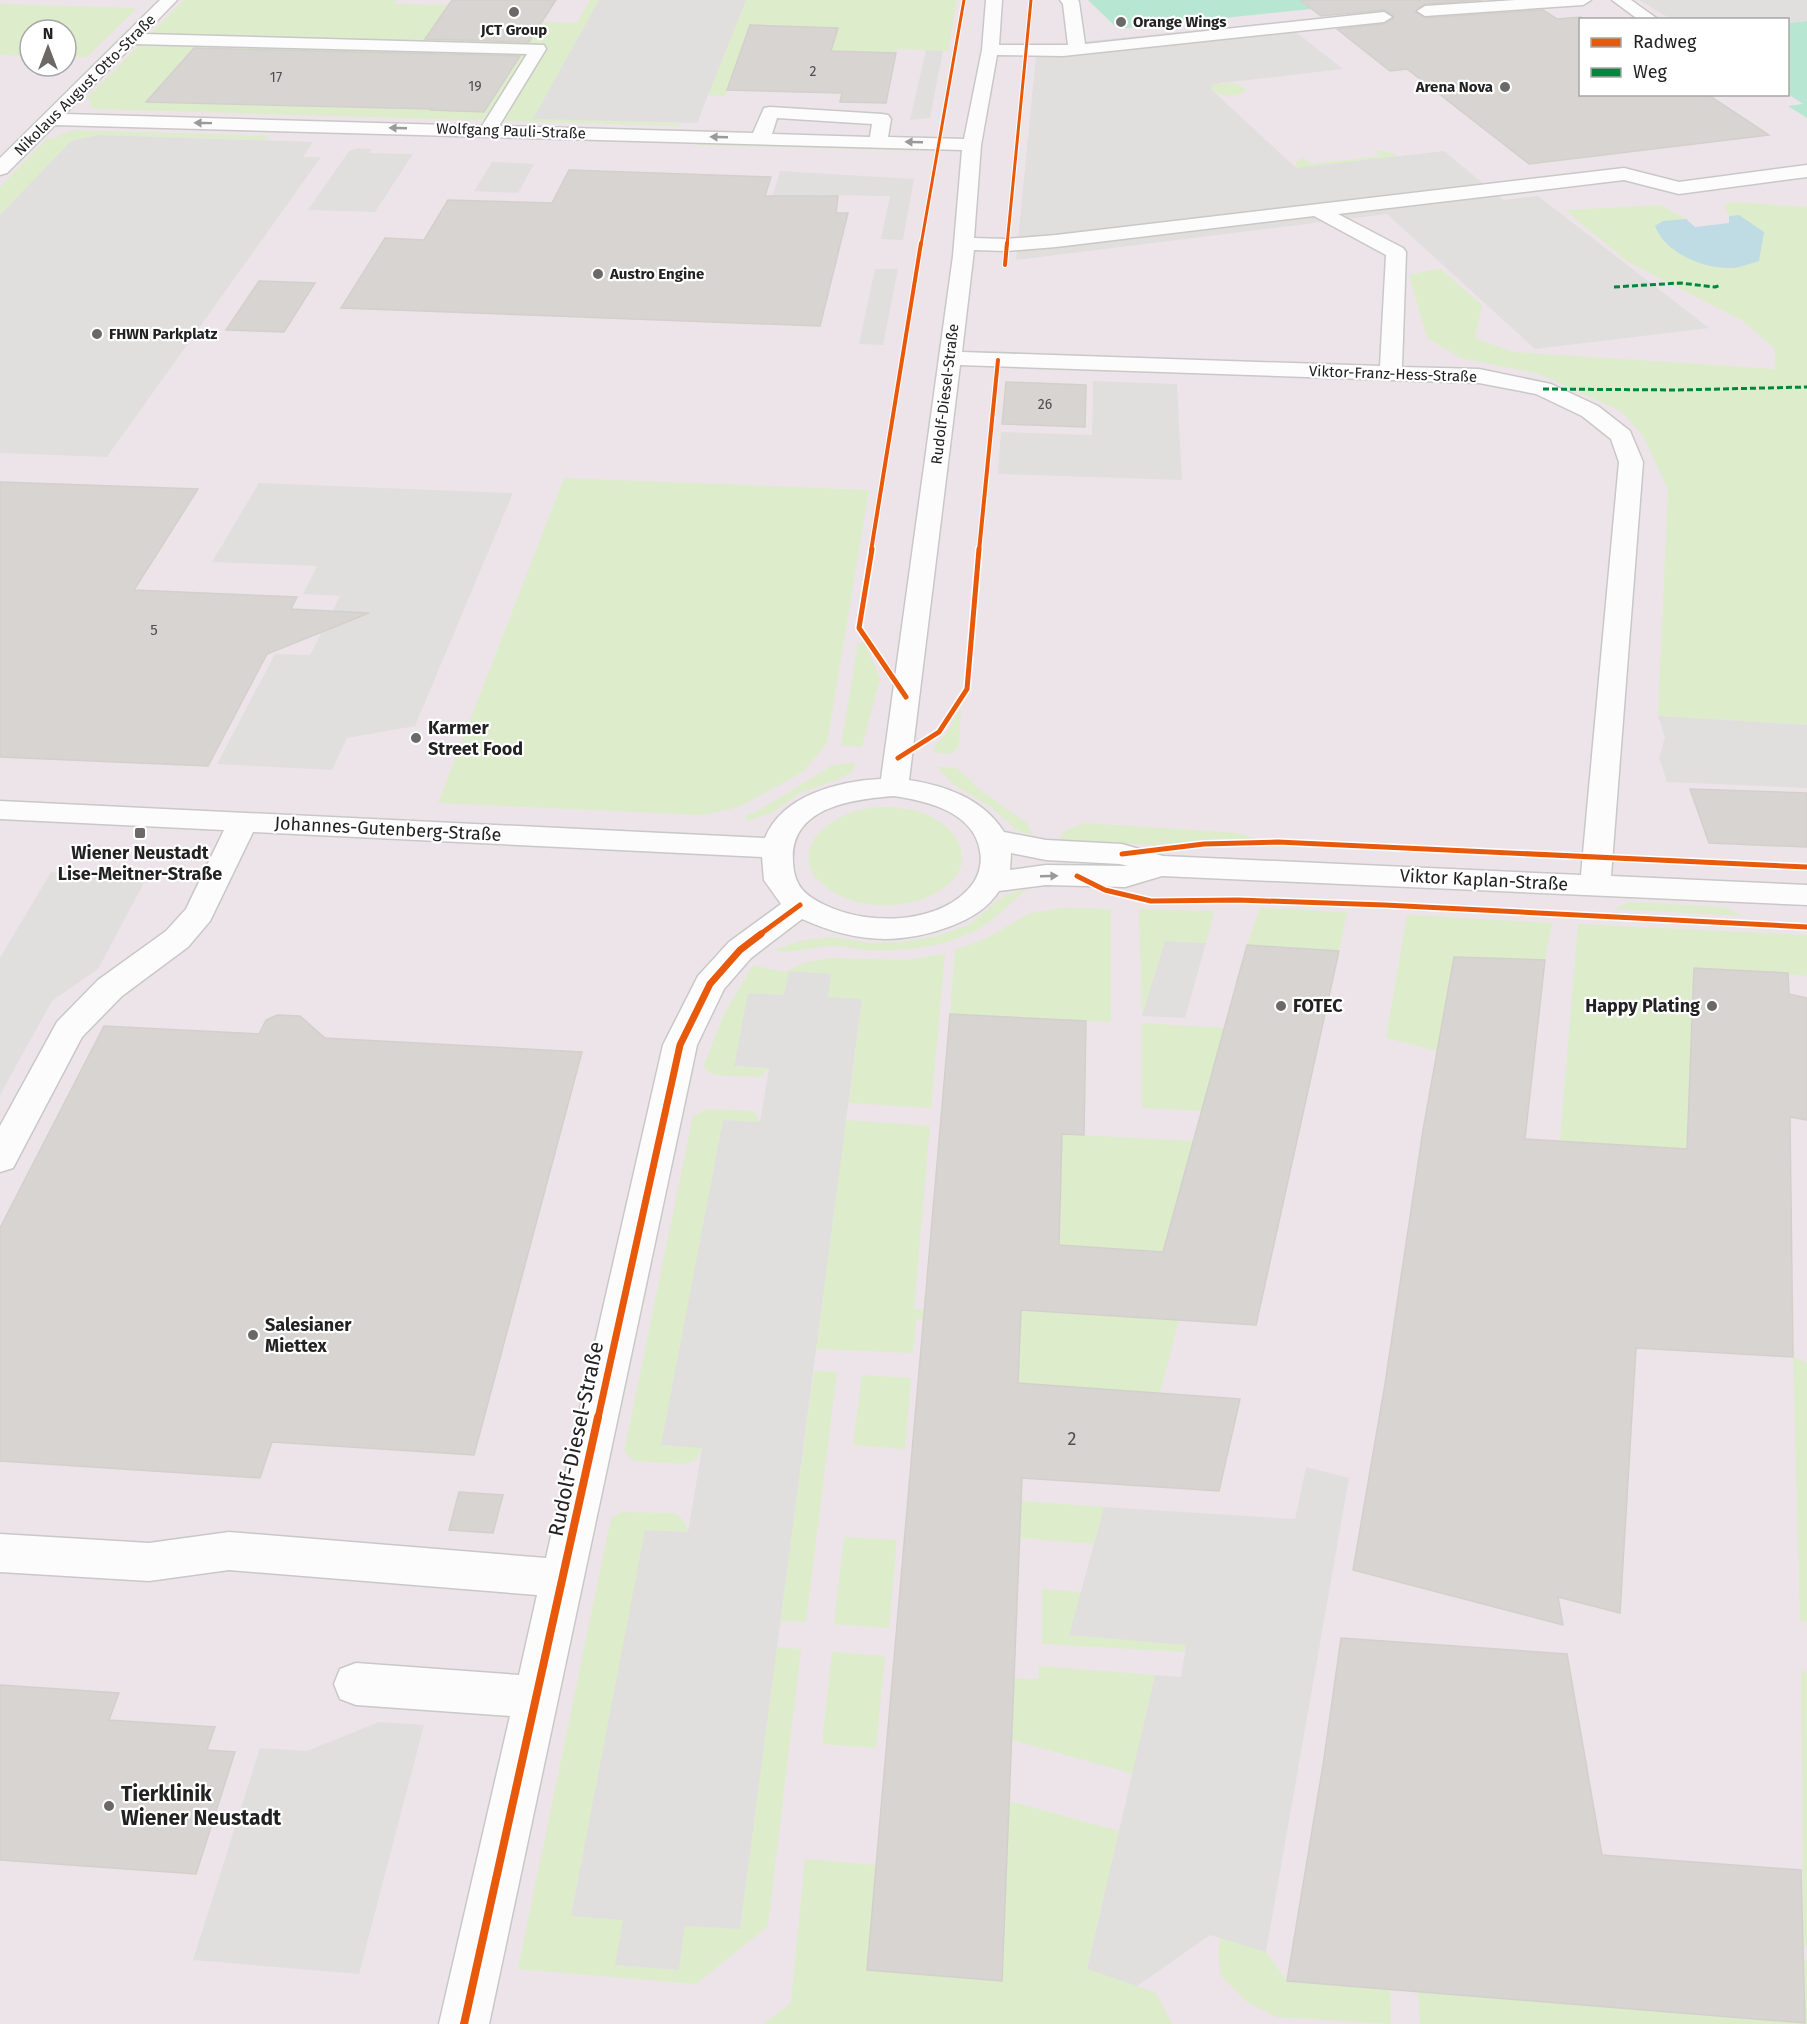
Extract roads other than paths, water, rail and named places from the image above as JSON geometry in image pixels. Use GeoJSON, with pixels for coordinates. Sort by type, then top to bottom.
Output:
{"type":"FeatureCollection","features":[{"type":"Feature","properties":{"kind":"street","name":"Nikolaus August Otto-Straße"},"geometry":{"type":"LineString","coordinates":[[0,169],[169,0]]}},
{"type":"Feature","properties":{"kind":"street","name":"Rudolf-Diesel-Straße"},"geometry":{"type":"LineString","coordinates":[[894,787],[964,244],[972,145],[990,50],[994,0]]}},
{"type":"Feature","properties":{"kind":"street"},"geometry":{"type":"LineString","coordinates":[[1068,0],[1071,2],[1077,47]]}},
{"type":"Feature","properties":{"kind":"street"},"geometry":{"type":"LineString","coordinates":[[1425,11],[1482,6],[1514,7],[1583,0]]}},
{"type":"Feature","properties":{"kind":"street"},"geometry":{"type":"LineString","coordinates":[[1620,0],[1648,18]]}},
{"type":"Feature","properties":{"kind":"street"},"geometry":{"type":"LineString","coordinates":[[990,50],[1063,51],[1077,47],[1384,17]]}},
{"type":"Feature","properties":{"kind":"street"},"geometry":{"type":"LineString","coordinates":[[130,39],[538,49],[488,130]]}},
{"type":"Feature","properties":{"kind":"street"},"geometry":{"type":"LineString","coordinates":[[761,138],[770,112],[882,119],[878,141]]}},
{"type":"Feature","properties":{"kind":"street","name":"Wolfgang Pauli-Straße"},"geometry":{"type":"LineString","coordinates":[[51,119],[972,145]]}},
{"type":"Feature","properties":{"kind":"street"},"geometry":{"type":"LineString","coordinates":[[451,152],[465,130]]}},
{"type":"Feature","properties":{"kind":"street"},"geometry":{"type":"LineString","coordinates":[[964,244],[1006,245],[1056,242],[1624,174],[1679,188],[1807,171]]}},
{"type":"Feature","properties":{"kind":"street"},"geometry":{"type":"LineString","coordinates":[[1316,210],[1396,252],[1391,374]]}},
{"type":"Feature","properties":{"kind":"street","name":"Viktor-Franz-Hess-Straße"},"geometry":{"type":"LineString","coordinates":[[950,358],[1479,376],[1543,389],[1590,411],[1622,436],[1631,462],[1596,858],[1596,885]]}},
{"type":"Feature","properties":{"kind":"street"},"geometry":{"type":"LineString","coordinates":[[894,787],[930,793],[959,805],[982,822],[994,861],[970,905],[934,922],[889,930],[838,923],[800,905],[780,882],[775,848],[786,826],[813,805],[854,790],[894,787]]}},
{"type":"Feature","properties":{"kind":"street","name":"Johannes-Gutenberg-Straße"},"geometry":{"type":"LineString","coordinates":[[0,810],[775,848]]}},
{"type":"Feature","properties":{"kind":"street"},"geometry":{"type":"LineString","coordinates":[[0,1160],[69,1030],[110,988],[177,939],[199,914],[243,822]]}},
{"type":"Feature","properties":{"kind":"street","name":"Viktor Kaplan-Straße"},"geometry":{"type":"LineString","coordinates":[[994,861],[1046,850],[1122,854],[1161,867],[1807,895]]}},
{"type":"Feature","properties":{"kind":"street","name":"Viktor Kaplan-Straße"},"geometry":{"type":"LineString","coordinates":[[994,861],[1046,875],[1125,877],[1161,867]]}},
{"type":"Feature","properties":{"kind":"street","name":"Rudolf-Diesel-Straße"},"geometry":{"type":"LineString","coordinates":[[464,2024],[680,1045],[710,984],[740,950],[800,905]]}},
{"type":"Feature","properties":{"kind":"street"},"geometry":{"type":"LineString","coordinates":[[0,1553],[149,1562],[229,1551],[562,1578]]}},
{"type":"Feature","properties":{"kind":"street"},"geometry":{"type":"LineString","coordinates":[[356,1684],[536,1697]]}},
{"type":"Feature","properties":{"kind":"water"},"geometry":{"type":"Polygon","coordinates":[[[1739,215],[1764,232],[1759,261],[1734,268],[1709,266],[1687,258],[1667,244],[1655,226],[1663,221],[1686,219],[1695,227],[1729,223],[1729,216],[1739,215]]]}},
{"type":"Feature","properties":{"kind":"place","name":"JCT Group"},"geometry":{"type":"Point","coordinates":[514,12]}},
{"type":"Feature","properties":{"kind":"place","name":"Orange Wings"},"geometry":{"type":"Point","coordinates":[1121,22]}},
{"type":"Feature","properties":{"kind":"place","name":"Arena Nova"},"geometry":{"type":"Point","coordinates":[1505,87]}},
{"type":"Feature","properties":{"kind":"place","name":"Austro Engine"},"geometry":{"type":"Point","coordinates":[598,274]}},
{"type":"Feature","properties":{"kind":"place","name":"FHWN Parkplatz"},"geometry":{"type":"Point","coordinates":[97,334]}},
{"type":"Feature","properties":{"kind":"place","name":"Karmer Street Food"},"geometry":{"type":"Point","coordinates":[416,738]}},
{"type":"Feature","properties":{"kind":"place","name":"Wiener Neustadt Lise-Meitner-Straße"},"geometry":{"type":"Point","coordinates":[140,833]}},
{"type":"Feature","properties":{"kind":"place","name":"FOTEC"},"geometry":{"type":"Point","coordinates":[1281,1006]}},
{"type":"Feature","properties":{"kind":"place","name":"Happy Plating"},"geometry":{"type":"Point","coordinates":[1712,1006]}},
{"type":"Feature","properties":{"kind":"place","name":"Salesianer Miettex"},"geometry":{"type":"Point","coordinates":[253,1335]}},
{"type":"Feature","properties":{"kind":"place","name":"Tierklinik Wiener Neustadt"},"geometry":{"type":"Point","coordinates":[109,1806]}}]}
